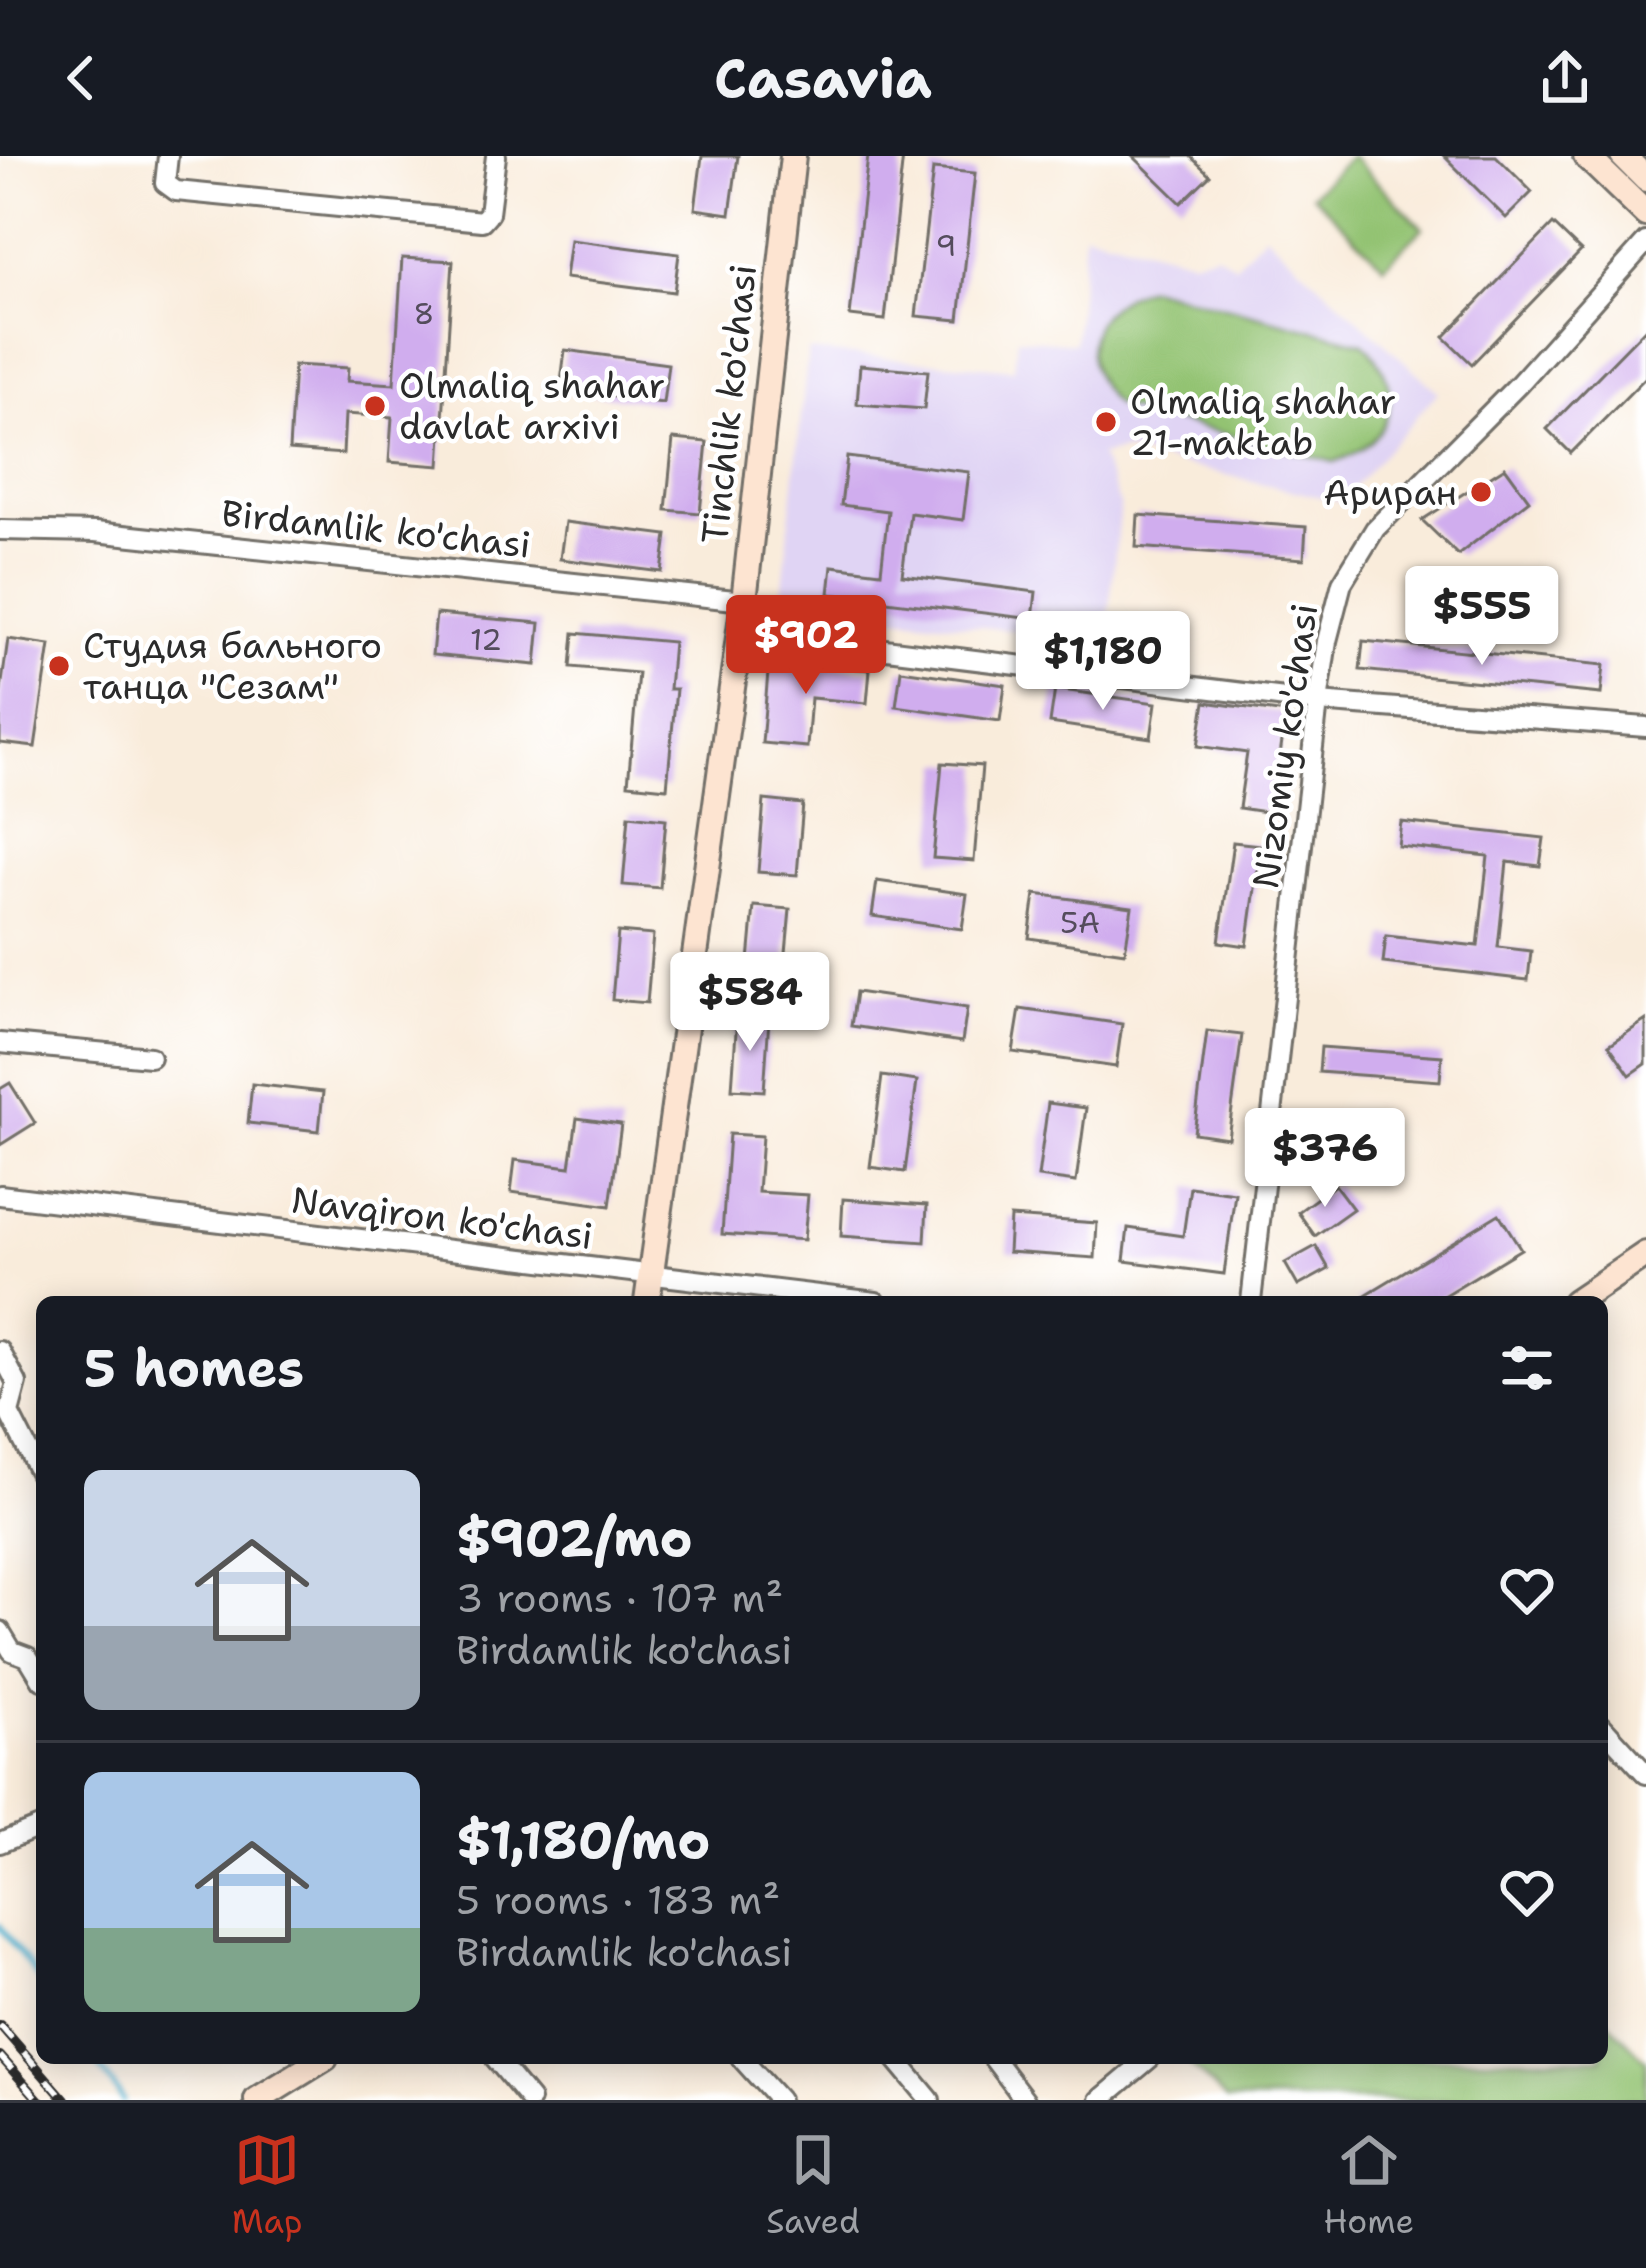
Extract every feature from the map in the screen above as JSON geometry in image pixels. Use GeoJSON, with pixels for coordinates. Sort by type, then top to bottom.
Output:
{"type":"FeatureCollection","features":[{"type":"Feature","properties":{"kind":"main road","name":"Tinchlik ko'chasi"},"geometry":{"type":"LineString","coordinates":[[650,1290],[744,602],[793,156]]}},
{"type":"Feature","properties":{"kind":"main road"},"geometry":{"type":"LineString","coordinates":[[1586,156],[1646,214]]}},
{"type":"Feature","properties":{"kind":"main road"},"geometry":{"type":"LineString","coordinates":[[1623,156],[1646,178]]}},
{"type":"Feature","properties":{"kind":"main road"},"geometry":{"type":"LineString","coordinates":[[1584,1296],[1646,1254]]}},
{"type":"Feature","properties":{"kind":"main road"},"geometry":{"type":"LineString","coordinates":[[257,2100],[316,2064]]}},
{"type":"Feature","properties":{"kind":"street"},"geometry":{"type":"LineString","coordinates":[[168,156],[165,182],[176,191],[482,221],[490,208],[496,156]]}},
{"type":"Feature","properties":{"kind":"street","name":"Nizomiy ko'chasi"},"geometry":{"type":"LineString","coordinates":[[1252,1296],[1318,702],[1342,583],[1375,529],[1519,385],[1646,242]]}},
{"type":"Feature","properties":{"kind":"street","name":"Birdamlik ko'chasi"},"geometry":{"type":"LineString","coordinates":[[0,530],[95,532],[744,602]]}},
{"type":"Feature","properties":{"kind":"street"},"geometry":{"type":"LineString","coordinates":[[739,632],[1318,702],[1646,728]]}},
{"type":"Feature","properties":{"kind":"street"},"geometry":{"type":"LineString","coordinates":[[0,1042],[150,1057]]}},
{"type":"Feature","properties":{"kind":"street","name":"Navqiron ko'chasi"},"geometry":{"type":"LineString","coordinates":[[0,1195],[650,1290],[763,1296]]}},
{"type":"Feature","properties":{"kind":"street"},"geometry":{"type":"LineString","coordinates":[[0,1351],[17,1383],[9,1413],[12,1424],[36,1467]]}},
{"type":"Feature","properties":{"kind":"street"},"geometry":{"type":"LineString","coordinates":[[0,1631],[11,1651],[35,1653]]}},
{"type":"Feature","properties":{"kind":"street"},"geometry":{"type":"LineString","coordinates":[[1608,1732],[1644,1768]]}},
{"type":"Feature","properties":{"kind":"street"},"geometry":{"type":"LineString","coordinates":[[0,1843],[36,1828]]}},
{"type":"Feature","properties":{"kind":"street"},"geometry":{"type":"LineString","coordinates":[[500,2064],[530,2100]]}},
{"type":"Feature","properties":{"kind":"street"},"geometry":{"type":"LineString","coordinates":[[746,2064],[779,2100]]}},
{"type":"Feature","properties":{"kind":"street"},"geometry":{"type":"LineString","coordinates":[[900,2064],[930,2100]]}},
{"type":"Feature","properties":{"kind":"street"},"geometry":{"type":"LineString","coordinates":[[998,2064],[1025,2100]]}},
{"type":"Feature","properties":{"kind":"street"},"geometry":{"type":"LineString","coordinates":[[1100,2100],[1143,2064]]}},
{"type":"Feature","properties":{"kind":"shaded area","name":"Olmaliq shahar 21-maktab"},"geometry":{"type":"Polygon","coordinates":[[[1084,232],[1191,259],[1216,253],[1235,265],[1265,234],[1438,392],[1341,502],[1124,451],[1100,456],[1120,506],[1106,641],[781,604],[808,351],[1014,369],[1017,338],[1075,343],[1084,232]]]}},
{"type":"Feature","properties":{"kind":"green space"},"geometry":{"type":"Polygon","coordinates":[[[1351,156],[1423,228],[1384,266],[1312,194],[1351,156]]]}},
{"type":"Feature","properties":{"kind":"green space"},"geometry":{"type":"Polygon","coordinates":[[[1148,287],[1364,343],[1378,360],[1390,396],[1381,428],[1354,453],[1334,462],[1117,406],[1094,371],[1092,336],[1111,307],[1148,287]]]}},
{"type":"Feature","properties":{"kind":"green space"},"geometry":{"type":"Polygon","coordinates":[[[1608,2021],[1646,2060],[1646,2100],[1226,2100],[1190,2064],[1608,2064],[1608,2021]]]}},
{"type":"Feature","properties":{"kind":"building"},"geometry":{"type":"Polygon","coordinates":[[[702,156],[738,156],[730,214],[695,209],[702,156]]]}},
{"type":"Feature","properties":{"kind":"building"},"geometry":{"type":"Polygon","coordinates":[[[868,156],[903,156],[885,320],[850,316],[868,156]]]}},
{"type":"Feature","properties":{"kind":"building"},"geometry":{"type":"Polygon","coordinates":[[[1133,156],[1190,156],[1210,175],[1181,203],[1133,156]]]}},
{"type":"Feature","properties":{"kind":"building"},"geometry":{"type":"Polygon","coordinates":[[[1444,156],[1496,156],[1532,192],[1506,218],[1444,156]]]}},
{"type":"Feature","properties":{"kind":"building"},"geometry":{"type":"Polygon","coordinates":[[[933,169],[975,173],[959,320],[916,316],[933,169]]]}},
{"type":"Feature","properties":{"kind":"building"},"geometry":{"type":"Polygon","coordinates":[[[1553,224],[1581,251],[1472,364],[1444,337],[1553,224]]]}},
{"type":"Feature","properties":{"kind":"building"},"geometry":{"type":"Polygon","coordinates":[[[570,240],[679,254],[674,292],[565,278],[570,240]]]}},
{"type":"Feature","properties":{"kind":"building"},"geometry":{"type":"Polygon","coordinates":[[[402,258],[453,261],[440,466],[389,462],[392,417],[345,414],[343,454],[289,450],[294,365],[348,368],[347,381],[394,384],[402,258]]]}},
{"type":"Feature","properties":{"kind":"building"},"geometry":{"type":"Polygon","coordinates":[[[1646,328],[1646,377],[1571,453],[1547,429],[1646,328]]]}},
{"type":"Feature","properties":{"kind":"building"},"geometry":{"type":"Polygon","coordinates":[[[565,350],[668,364],[663,403],[560,390],[565,350]]]}},
{"type":"Feature","properties":{"kind":"building"},"geometry":{"type":"Polygon","coordinates":[[[860,365],[928,371],[924,409],[857,404],[860,365]]]}},
{"type":"Feature","properties":{"kind":"building"},"geometry":{"type":"Polygon","coordinates":[[[673,439],[707,442],[700,513],[666,510],[673,439]]]}},
{"type":"Feature","properties":{"kind":"building"},"geometry":{"type":"Polygon","coordinates":[[[847,457],[969,472],[963,520],[910,513],[902,575],[1036,592],[1033,619],[829,594],[832,566],[881,572],[888,511],[841,505],[847,457]]]}},
{"type":"Feature","properties":{"kind":"building"},"geometry":{"type":"Polygon","coordinates":[[[1505,467],[1529,500],[1458,555],[1422,520],[1505,467]]]}},
{"type":"Feature","properties":{"kind":"building"},"geometry":{"type":"Polygon","coordinates":[[[1138,515],[1306,527],[1304,559],[1136,547],[1138,515]]]}},
{"type":"Feature","properties":{"kind":"building"},"geometry":{"type":"Polygon","coordinates":[[[565,522],[667,535],[662,572],[560,559],[565,522]]]}},
{"type":"Feature","properties":{"kind":"building"},"geometry":{"type":"Polygon","coordinates":[[[436,614],[540,623],[536,665],[432,655],[436,614]]]}},
{"type":"Feature","properties":{"kind":"building"},"geometry":{"type":"Polygon","coordinates":[[[574,633],[673,642],[669,689],[676,689],[667,788],[628,784],[638,673],[571,667],[574,633]]]}},
{"type":"Feature","properties":{"kind":"building"},"geometry":{"type":"Polygon","coordinates":[[[8,639],[50,645],[35,747],[0,743],[8,639]]]}},
{"type":"Feature","properties":{"kind":"building"},"geometry":{"type":"Polygon","coordinates":[[[1363,641],[1604,665],[1601,694],[1360,670],[1363,641]]]}},
{"type":"Feature","properties":{"kind":"building"},"geometry":{"type":"Polygon","coordinates":[[[769,661],[870,670],[867,703],[811,698],[807,747],[762,743],[769,661]]]}},
{"type":"Feature","properties":{"kind":"building"},"geometry":{"type":"Polygon","coordinates":[[[901,670],[1005,685],[1000,721],[896,706],[901,670]]]}},
{"type":"Feature","properties":{"kind":"building"},"geometry":{"type":"Polygon","coordinates":[[[1055,689],[1156,703],[1151,738],[1050,723],[1055,689]]]}},
{"type":"Feature","properties":{"kind":"building"},"geometry":{"type":"Polygon","coordinates":[[[1205,702],[1286,713],[1272,813],[1239,808],[1247,753],[1198,746],[1205,702]]]}},
{"type":"Feature","properties":{"kind":"building"},"geometry":{"type":"Polygon","coordinates":[[[942,763],[982,766],[974,861],[933,858],[942,763]]]}},
{"type":"Feature","properties":{"kind":"building"},"geometry":{"type":"Polygon","coordinates":[[[764,800],[803,804],[797,875],[758,872],[764,800]]]}},
{"type":"Feature","properties":{"kind":"building"},"geometry":{"type":"Polygon","coordinates":[[[629,815],[666,819],[660,888],[623,885],[629,815]]]}},
{"type":"Feature","properties":{"kind":"building"},"geometry":{"type":"Polygon","coordinates":[[[1401,822],[1544,838],[1540,866],[1507,862],[1498,947],[1531,951],[1528,980],[1383,963],[1386,936],[1478,946],[1488,856],[1398,846],[1401,822]]]}},
{"type":"Feature","properties":{"kind":"building"},"geometry":{"type":"Polygon","coordinates":[[[1233,842],[1261,845],[1247,946],[1219,942],[1233,842]]]}},
{"type":"Feature","properties":{"kind":"building"},"geometry":{"type":"Polygon","coordinates":[[[877,881],[967,894],[962,929],[872,916],[877,881]]]}},
{"type":"Feature","properties":{"kind":"building"},"geometry":{"type":"Polygon","coordinates":[[[1035,894],[1132,907],[1125,952],[1029,938],[1035,894]]]}},
{"type":"Feature","properties":{"kind":"building"},"geometry":{"type":"Polygon","coordinates":[[[754,906],[790,909],[783,986],[747,983],[754,906]]]}},
{"type":"Feature","properties":{"kind":"building"},"geometry":{"type":"Polygon","coordinates":[[[618,932],[653,935],[647,1003],[612,1000],[618,932]]]}},
{"type":"Feature","properties":{"kind":"building"},"geometry":{"type":"Polygon","coordinates":[[[856,992],[967,1008],[962,1042],[851,1026],[856,992]]]}},
{"type":"Feature","properties":{"kind":"building"},"geometry":{"type":"Polygon","coordinates":[[[1020,1009],[1122,1024],[1116,1067],[1013,1052],[1020,1009]]]}},
{"type":"Feature","properties":{"kind":"building"},"geometry":{"type":"Polygon","coordinates":[[[737,1017],[769,1019],[764,1091],[732,1089],[737,1017]]]}},
{"type":"Feature","properties":{"kind":"building"},"geometry":{"type":"Polygon","coordinates":[[[1646,1020],[1646,1064],[1630,1075],[1609,1045],[1646,1020]]]}},
{"type":"Feature","properties":{"kind":"building"},"geometry":{"type":"Polygon","coordinates":[[[1207,1031],[1242,1035],[1228,1138],[1194,1133],[1207,1031]]]}},
{"type":"Feature","properties":{"kind":"building"},"geometry":{"type":"Polygon","coordinates":[[[1321,1047],[1442,1056],[1440,1081],[1319,1072],[1321,1047]]]}},
{"type":"Feature","properties":{"kind":"building"},"geometry":{"type":"Polygon","coordinates":[[[882,1076],[917,1081],[905,1172],[870,1167],[882,1076]]]}},
{"type":"Feature","properties":{"kind":"building"},"geometry":{"type":"Polygon","coordinates":[[[10,1083],[35,1123],[0,1145],[0,1089],[10,1083]]]}},
{"type":"Feature","properties":{"kind":"building"},"geometry":{"type":"Polygon","coordinates":[[[252,1084],[323,1092],[319,1131],[248,1123],[252,1084]]]}},
{"type":"Feature","properties":{"kind":"building"},"geometry":{"type":"Polygon","coordinates":[[[1048,1103],[1086,1108],[1076,1182],[1038,1177],[1048,1103]]]}},
{"type":"Feature","properties":{"kind":"building"},"geometry":{"type":"Polygon","coordinates":[[[577,1118],[621,1124],[610,1206],[511,1192],[515,1160],[570,1167],[577,1118]]]}},
{"type":"Feature","properties":{"kind":"building"},"geometry":{"type":"Polygon","coordinates":[[[729,1134],[762,1136],[758,1192],[808,1195],[804,1240],[722,1234],[729,1134]]]}},
{"type":"Feature","properties":{"kind":"building"},"geometry":{"type":"Polygon","coordinates":[[[1335,1185],[1353,1209],[1315,1236],[1298,1212],[1335,1185]]]}},
{"type":"Feature","properties":{"kind":"building"},"geometry":{"type":"Polygon","coordinates":[[[1190,1187],[1235,1193],[1224,1274],[1124,1261],[1128,1228],[1183,1236],[1190,1187]]]}},
{"type":"Feature","properties":{"kind":"building"},"geometry":{"type":"Polygon","coordinates":[[[843,1199],[927,1205],[925,1242],[841,1236],[843,1199]]]}},
{"type":"Feature","properties":{"kind":"building"},"geometry":{"type":"Polygon","coordinates":[[[1499,1214],[1521,1249],[1443,1296],[1364,1296],[1499,1214]]]}},
{"type":"Feature","properties":{"kind":"building"},"geometry":{"type":"Polygon","coordinates":[[[1010,1217],[1097,1223],[1095,1258],[1008,1252],[1010,1217]]]}},
{"type":"Feature","properties":{"kind":"building"},"geometry":{"type":"Polygon","coordinates":[[[1316,1246],[1329,1269],[1298,1286],[1285,1263],[1316,1246]]]}},
{"type":"Feature","properties":{"kind":"waterway"},"geometry":{"type":"LineString","coordinates":[[0,1926],[36,1976]]}},
{"type":"Feature","properties":{"kind":"waterway"},"geometry":{"type":"LineString","coordinates":[[98,2064],[123,2100]]}},
{"type":"Feature","properties":{"kind":"railway"},"geometry":{"type":"LineString","coordinates":[[0,2025],[65,2100]]}},
{"type":"Feature","properties":{"kind":"railway"},"geometry":{"type":"LineString","coordinates":[[0,2056],[39,2100]]}},
{"type":"Feature","properties":{"kind":"place","name":"Olmaliq shahar davlat arxivi"},"geometry":{"type":"Point","coordinates":[375,406]}},
{"type":"Feature","properties":{"kind":"place","name":"Olmaliq shahar 21-maktab"},"geometry":{"type":"Point","coordinates":[1106,422]}},
{"type":"Feature","properties":{"kind":"place","name":"Ариран"},"geometry":{"type":"Point","coordinates":[1481,492]}},
{"type":"Feature","properties":{"kind":"place","name":"Студия бального танца \"Сезам\""},"geometry":{"type":"Point","coordinates":[59,666]}}]}
